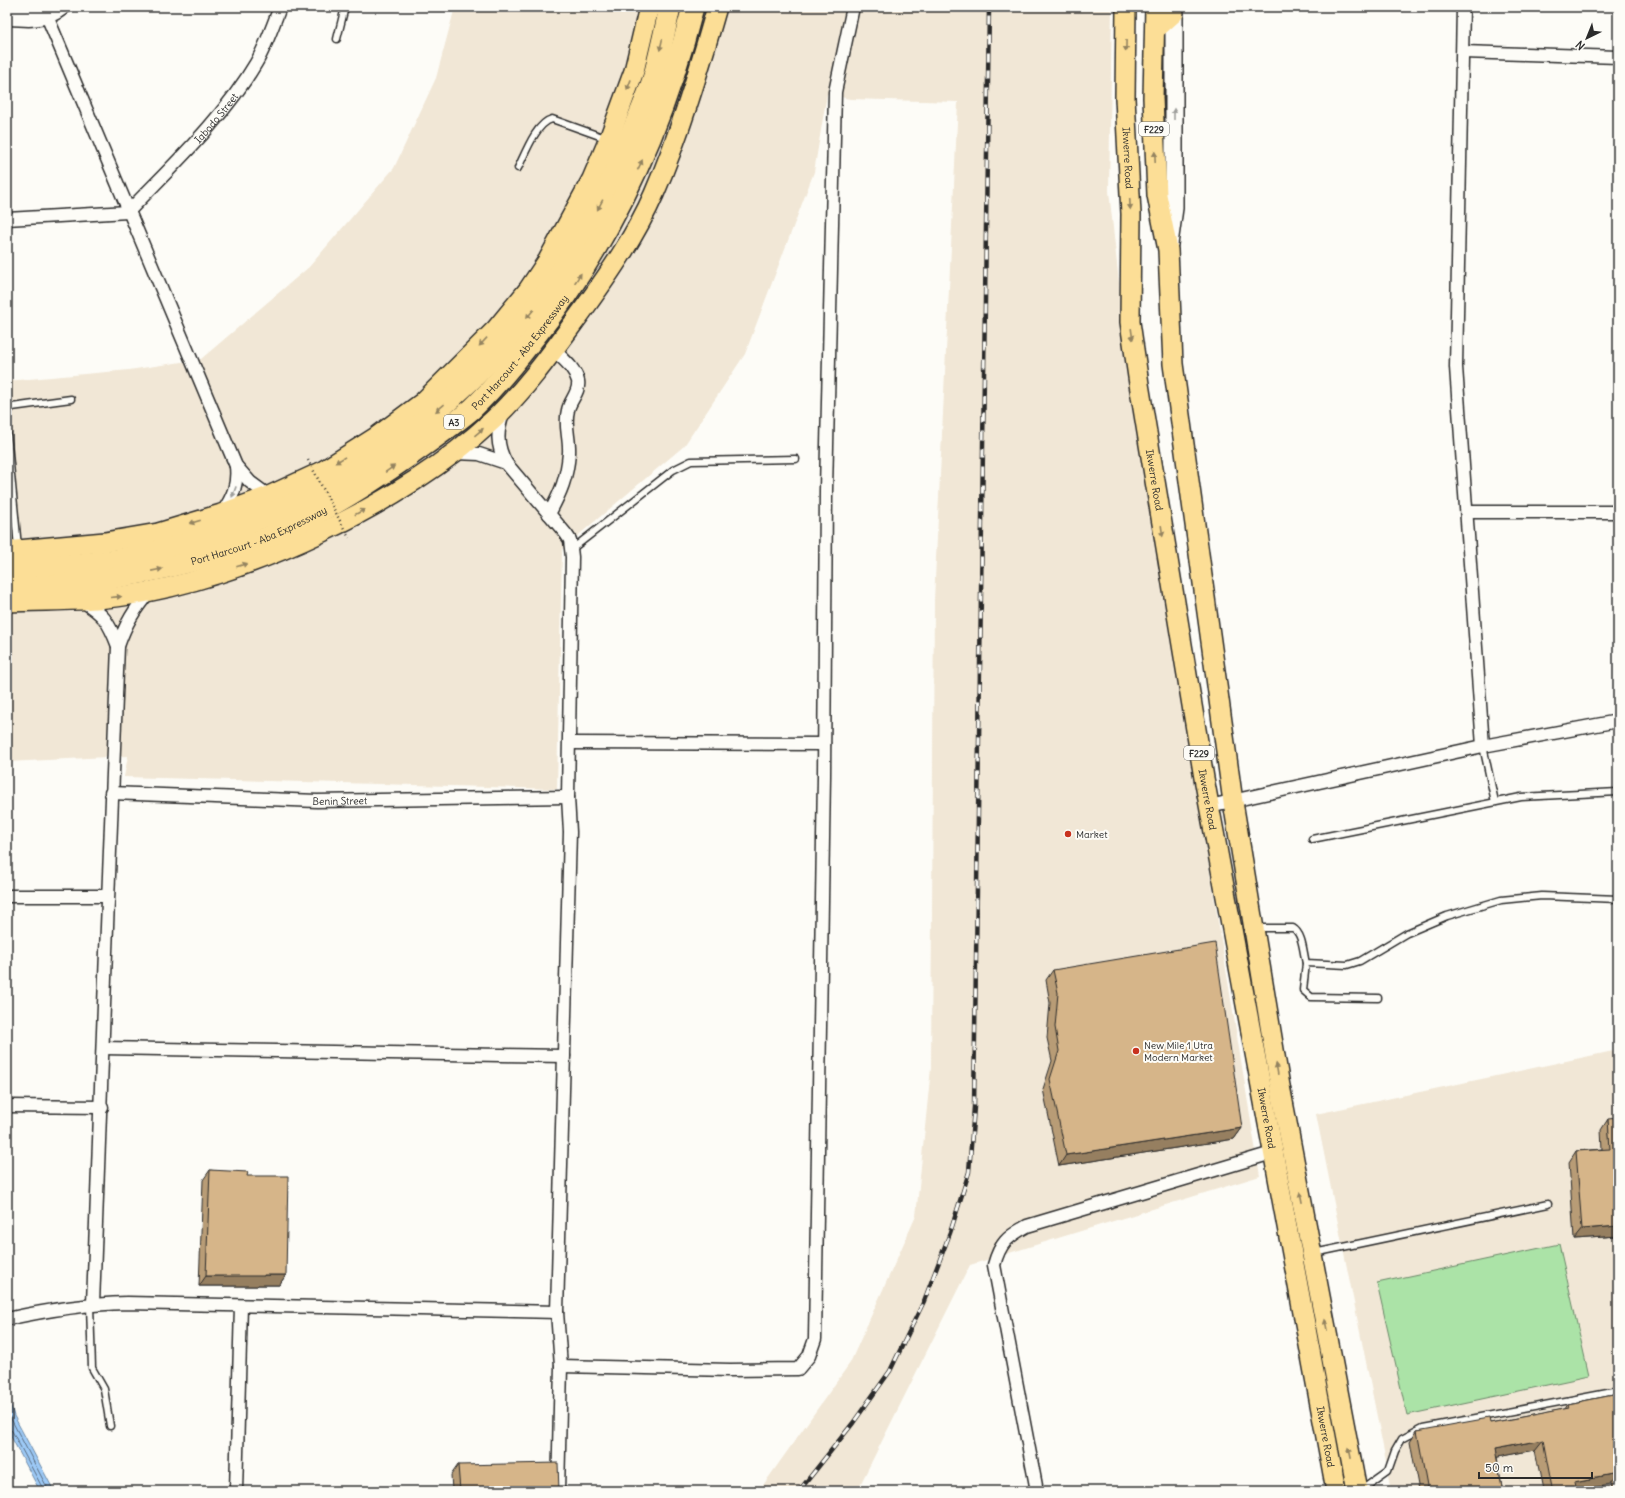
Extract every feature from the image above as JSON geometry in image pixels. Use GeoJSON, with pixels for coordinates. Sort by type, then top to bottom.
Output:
{"type":"FeatureCollection","features":[{"type":"Feature","properties":{"kind":"highway","name":"Port Harcourt - Aba Expressway"},"geometry":{"type":"LineString","coordinates":[[62,583],[117,559],[164,550],[211,537],[285,508],[328,486],[378,456],[424,422],[457,394],[499,351],[536,306],[568,263],[590,224],[611,183],[653,78],[670,7]]}},
{"type":"Feature","properties":{"kind":"highway","name":"Port Harcourt - Aba Expressway"},"geometry":{"type":"LineString","coordinates":[[20,574],[62,583],[117,578],[167,568],[268,537],[315,514],[368,485],[427,443],[471,409],[514,363],[551,318],[586,266],[620,207],[645,153],[659,116],[681,54],[693,7]]}},
{"type":"Feature","properties":{"kind":"highway"},"geometry":{"type":"LineString","coordinates":[[20,574],[62,583]]}},
{"type":"Feature","properties":{"kind":"main road"},"geometry":{"type":"LineString","coordinates":[[20,574],[106,542],[158,533],[222,514],[269,496],[321,472],[376,437],[423,402],[461,366],[496,329],[528,290],[548,260],[592,179],[609,139],[634,71],[649,7]]}},
{"type":"Feature","properties":{"kind":"main road"},"geometry":{"type":"LineString","coordinates":[[62,583],[81,600],[122,596],[150,591],[207,576],[255,560],[300,542],[380,501],[455,453],[505,408],[554,350],[620,255],[653,195],[701,63],[717,7]]}},
{"type":"Feature","properties":{"kind":"main road","name":"Ikwerre Road"},"geometry":{"type":"LineString","coordinates":[[1126,7],[1126,98],[1131,214],[1130,322],[1163,541],[1209,806],[1272,1153],[1336,1491]]}},
{"type":"Feature","properties":{"kind":"main road","name":"F229"},"geometry":{"type":"LineString","coordinates":[[1156,7],[1153,98],[1157,195],[1168,250]]}},
{"type":"Feature","properties":{"kind":"main road"},"geometry":{"type":"LineString","coordinates":[[1155,30],[1174,10]]}},
{"type":"Feature","properties":{"kind":"main road"},"geometry":{"type":"LineString","coordinates":[[1126,98],[1153,98]]}},
{"type":"Feature","properties":{"kind":"main road","name":"Ikwerre Road"},"geometry":{"type":"LineString","coordinates":[[1168,250],[1173,364],[1233,802],[1280,1086],[1357,1491]]}},
{"type":"Feature","properties":{"kind":"street","name":"Igbodo Street"},"geometry":{"type":"LineString","coordinates":[[128,212],[186,152],[229,102],[256,63],[280,7]]}},
{"type":"Feature","properties":{"kind":"street"},"geometry":{"type":"LineString","coordinates":[[561,1366],[730,1370],[798,1369],[809,1356],[815,1339],[824,744],[826,490],[835,92],[853,7]]}},
{"type":"Feature","properties":{"kind":"street"},"geometry":{"type":"LineString","coordinates":[[1463,7],[1456,367],[1483,746]]}},
{"type":"Feature","properties":{"kind":"street","name":"Ikwerre Road"},"geometry":{"type":"LineString","coordinates":[[1168,250],[1174,208],[1174,10]]}},
{"type":"Feature","properties":{"kind":"street"},"geometry":{"type":"LineString","coordinates":[[7,16],[27,18],[54,11],[128,212],[236,466],[238,479],[236,490],[222,514]]}},
{"type":"Feature","properties":{"kind":"street"},"geometry":{"type":"LineString","coordinates":[[1463,52],[1618,57]]}},
{"type":"Feature","properties":{"kind":"street"},"geometry":{"type":"LineString","coordinates":[[7,219],[128,212]]}},
{"type":"Feature","properties":{"kind":"street"},"geometry":{"type":"LineString","coordinates":[[549,514],[563,487],[569,452],[566,428],[568,410],[578,384],[576,376],[570,366],[554,350]]}},
{"type":"Feature","properties":{"kind":"street"},"geometry":{"type":"LineString","coordinates":[[505,408],[499,425],[498,441],[501,453],[506,462],[566,534],[572,548],[573,593],[568,797],[570,832],[557,1312],[561,1366],[558,1491]]}},
{"type":"Feature","properties":{"kind":"street"},"geometry":{"type":"LineString","coordinates":[[455,453],[479,454],[506,462]]}},
{"type":"Feature","properties":{"kind":"street"},"geometry":{"type":"LineString","coordinates":[[236,466],[250,482],[269,496]]}},
{"type":"Feature","properties":{"kind":"street"},"geometry":{"type":"LineString","coordinates":[[1467,512],[1618,512]]}},
{"type":"Feature","properties":{"kind":"street"},"geometry":{"type":"LineString","coordinates":[[91,1304],[102,1107],[107,896],[118,646],[125,626],[134,610],[150,591]]}},
{"type":"Feature","properties":{"kind":"street"},"geometry":{"type":"LineString","coordinates":[[81,600],[100,612],[110,626],[118,646]]}},
{"type":"Feature","properties":{"kind":"street"},"geometry":{"type":"LineString","coordinates":[[1209,806],[1233,802],[1483,746],[1618,722]]}},
{"type":"Feature","properties":{"kind":"street"},"geometry":{"type":"LineString","coordinates":[[570,743],[824,744]]}},
{"type":"Feature","properties":{"kind":"street","name":"Benin Street"},"geometry":{"type":"LineString","coordinates":[[112,793],[318,801],[568,797]]}},
{"type":"Feature","properties":{"kind":"street"},"geometry":{"type":"LineString","coordinates":[[7,896],[107,896]]}},
{"type":"Feature","properties":{"kind":"street"},"geometry":{"type":"LineString","coordinates":[[103,1048],[564,1056]]}},
{"type":"Feature","properties":{"kind":"street"},"geometry":{"type":"LineString","coordinates":[[7,1106],[102,1107]]}},
{"type":"Feature","properties":{"kind":"street"},"geometry":{"type":"LineString","coordinates":[[1037,1491],[994,1265],[998,1251],[1004,1242],[1008,1237],[1027,1226],[1272,1153]]}},
{"type":"Feature","properties":{"kind":"street"},"geometry":{"type":"LineString","coordinates":[[7,1319],[51,1309],[91,1304],[557,1312]]}},
{"type":"Feature","properties":{"kind":"street"},"geometry":{"type":"LineString","coordinates":[[236,1491],[241,1306]]}},
{"type":"Feature","properties":{"kind":"lane"},"geometry":{"type":"LineString","coordinates":[[337,39],[345,7]]}},
{"type":"Feature","properties":{"kind":"lane"},"geometry":{"type":"LineString","coordinates":[[518,168],[538,129],[545,121],[552,119],[609,139]]}},
{"type":"Feature","properties":{"kind":"lane"},"geometry":{"type":"LineString","coordinates":[[7,413],[12,406],[71,400]]}},
{"type":"Feature","properties":{"kind":"lane"},"geometry":{"type":"LineString","coordinates":[[7,433],[20,574]]}},
{"type":"Feature","properties":{"kind":"lane"},"geometry":{"type":"LineString","coordinates":[[572,548],[684,463],[691,461],[796,459]]}},
{"type":"Feature","properties":{"kind":"lane"},"geometry":{"type":"LineString","coordinates":[[1483,746],[1495,802]]}},
{"type":"Feature","properties":{"kind":"lane"},"geometry":{"type":"LineString","coordinates":[[1312,839],[1521,797],[1618,792]]}},
{"type":"Feature","properties":{"kind":"lane"},"geometry":{"type":"LineString","coordinates":[[1306,963],[1347,965],[1360,961],[1407,933],[1448,916],[1501,900],[1542,896],[1618,899]]}},
{"type":"Feature","properties":{"kind":"lane"},"geometry":{"type":"LineString","coordinates":[[1254,928],[1293,928],[1298,931],[1306,963],[1303,990],[1311,997],[1378,998]]}},
{"type":"Feature","properties":{"kind":"lane"},"geometry":{"type":"LineString","coordinates":[[1312,1253],[1548,1204]]}},
{"type":"Feature","properties":{"kind":"lane"},"geometry":{"type":"LineString","coordinates":[[91,1304],[92,1368],[104,1389],[110,1426]]}},
{"type":"Feature","properties":{"kind":"lane"},"geometry":{"type":"LineString","coordinates":[[1360,1491],[1388,1471],[1395,1451],[1402,1439],[1423,1428],[1618,1391]]}},
{"type":"Feature","properties":{"kind":"path"},"geometry":{"type":"LineString","coordinates":[[308,460],[349,538]]}},
{"type":"Feature","properties":{"kind":"shaded area"},"geometry":{"type":"Polygon","coordinates":[[[455,7],[722,7],[734,11],[736,7],[1112,7],[1109,191],[1131,392],[1260,1176],[970,1265],[857,1491],[759,1491],[850,1363],[916,1216],[931,1068],[934,600],[958,102],[850,99],[827,94],[814,172],[745,354],[684,446],[562,549],[557,789],[124,777],[128,756],[7,762],[7,381],[129,370],[201,359],[309,267],[394,168],[436,78],[455,7]]]}},
{"type":"Feature","properties":{"kind":"shaded area"},"geometry":{"type":"Polygon","coordinates":[[[1618,1050],[1618,1491],[1392,1491],[1316,1114],[1618,1050]]]}},
{"type":"Feature","properties":{"kind":"green space"},"geometry":{"type":"Polygon","coordinates":[[[1559,1244],[1589,1376],[1407,1415],[1377,1283],[1559,1244]]]}},
{"type":"Feature","properties":{"kind":"water"},"geometry":{"type":"Polygon","coordinates":[[[7,1394],[14,1416],[54,1491],[40,1491],[7,1429],[7,1394]]]}},
{"type":"Feature","properties":{"kind":"building","name":"New Mile 1 Utra Modern Market"},"geometry":{"type":"Polygon","coordinates":[[[1215,943],[1242,1128],[1066,1155],[1050,1079],[1059,1051],[1055,1027],[1058,993],[1053,970],[1215,943]]]}},
{"type":"Feature","properties":{"kind":"building"},"geometry":{"type":"Polygon","coordinates":[[[1618,1118],[1618,1226],[1582,1229],[1576,1151],[1610,1149],[1608,1119],[1618,1118]]]}},
{"type":"Feature","properties":{"kind":"building"},"geometry":{"type":"Polygon","coordinates":[[[210,1170],[248,1172],[247,1176],[288,1176],[286,1275],[206,1276],[210,1170]]]}},
{"type":"Feature","properties":{"kind":"building"},"geometry":{"type":"Polygon","coordinates":[[[1618,1394],[1618,1478],[1617,1473],[1576,1481],[1578,1491],[1536,1491],[1552,1488],[1543,1440],[1495,1449],[1503,1491],[1428,1491],[1417,1431],[1489,1418],[1490,1423],[1569,1408],[1568,1404],[1618,1394]]]}},
{"type":"Feature","properties":{"kind":"building"},"geometry":{"type":"Polygon","coordinates":[[[558,1463],[559,1491],[460,1491],[458,1465],[558,1463]]]}},
{"type":"Feature","properties":{"kind":"railway"},"geometry":{"type":"LineString","coordinates":[[799,1491],[853,1423],[890,1371],[924,1301],[950,1233],[969,1172],[974,1107],[989,7]]}},
{"type":"Feature","properties":{"kind":"place","name":"Market"},"geometry":{"type":"Point","coordinates":[1068,834]}},
{"type":"Feature","properties":{"kind":"place","name":"New Mile 1 Utra Modern Market"},"geometry":{"type":"Point","coordinates":[1136,1051]}}]}
